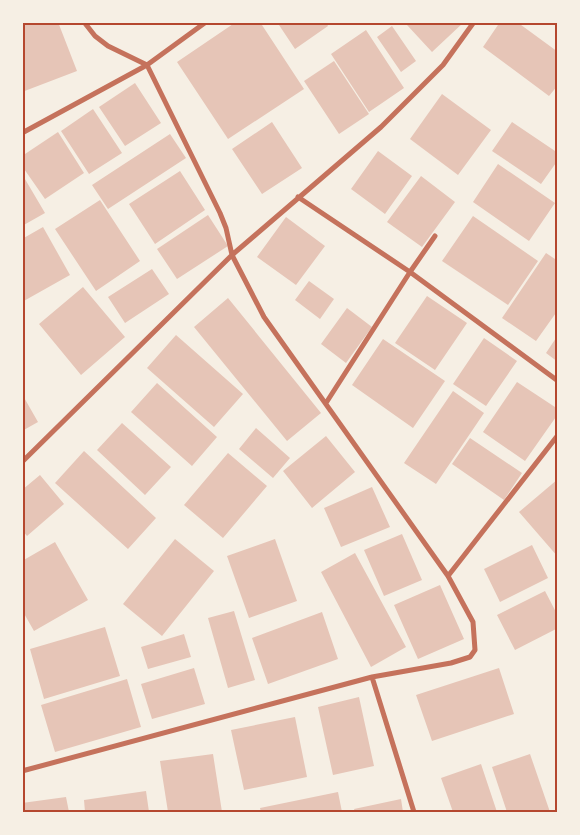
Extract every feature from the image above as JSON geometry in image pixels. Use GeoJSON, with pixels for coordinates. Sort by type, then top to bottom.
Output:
{"type":"FeatureCollection","features":[{"type":"Feature","properties":{"kind":"street"},"geometry":{"type":"LineString","coordinates":[[22,771],[372,677],[451,663],[470,657],[475,650],[473,622],[448,576],[264,317],[232,255],[226,228],[220,213],[147,65],[108,46],[95,36],[84,22]]}},
{"type":"Feature","properties":{"kind":"street"},"geometry":{"type":"LineString","coordinates":[[22,133],[147,65],[206,22]]}},
{"type":"Feature","properties":{"kind":"street"},"geometry":{"type":"LineString","coordinates":[[22,462],[232,255],[381,127],[443,65],[474,22]]}},
{"type":"Feature","properties":{"kind":"street"},"geometry":{"type":"LineString","coordinates":[[298,197],[410,272],[558,381]]}},
{"type":"Feature","properties":{"kind":"street"},"geometry":{"type":"LineString","coordinates":[[326,403],[435,236]]}},
{"type":"Feature","properties":{"kind":"street"},"geometry":{"type":"LineString","coordinates":[[448,576],[558,435]]}},
{"type":"Feature","properties":{"kind":"street"},"geometry":{"type":"LineString","coordinates":[[372,677],[414,812]]}},
{"type":"Feature","properties":{"kind":"building"},"geometry":{"type":"Polygon","coordinates":[[[32,22],[58,22],[77,71],[22,92],[22,26],[32,22]]]}},
{"type":"Feature","properties":{"kind":"building"},"geometry":{"type":"Polygon","coordinates":[[[236,22],[260,22],[304,89],[228,139],[177,62],[236,22]]]}},
{"type":"Feature","properties":{"kind":"building"},"geometry":{"type":"Polygon","coordinates":[[[277,22],[326,22],[328,26],[295,49],[277,22]]]}},
{"type":"Feature","properties":{"kind":"building"},"geometry":{"type":"Polygon","coordinates":[[[410,22],[464,22],[432,52],[407,25],[410,22]]]}},
{"type":"Feature","properties":{"kind":"building"},"geometry":{"type":"Polygon","coordinates":[[[500,22],[517,22],[558,52],[558,85],[549,96],[483,47],[500,22]]]}},
{"type":"Feature","properties":{"kind":"building"},"geometry":{"type":"Polygon","coordinates":[[[392,26],[416,61],[401,72],[377,37],[392,26]]]}},
{"type":"Feature","properties":{"kind":"building"},"geometry":{"type":"Polygon","coordinates":[[[366,30],[404,88],[369,112],[331,54],[366,30]]]}},
{"type":"Feature","properties":{"kind":"building"},"geometry":{"type":"Polygon","coordinates":[[[334,61],[369,114],[339,134],[304,81],[334,61]]]}},
{"type":"Feature","properties":{"kind":"building"},"geometry":{"type":"Polygon","coordinates":[[[135,83],[161,123],[125,146],[99,107],[135,83]]]}},
{"type":"Feature","properties":{"kind":"building"},"geometry":{"type":"Polygon","coordinates":[[[442,94],[491,130],[458,175],[410,139],[442,94]]]}},
{"type":"Feature","properties":{"kind":"building"},"geometry":{"type":"Polygon","coordinates":[[[93,109],[122,153],[89,174],[61,131],[93,109]]]}},
{"type":"Feature","properties":{"kind":"building"},"geometry":{"type":"Polygon","coordinates":[[[272,122],[302,168],[262,194],[232,149],[272,122]]]}},
{"type":"Feature","properties":{"kind":"building"},"geometry":{"type":"Polygon","coordinates":[[[512,122],[558,153],[558,160],[541,184],[492,151],[512,122]]]}},
{"type":"Feature","properties":{"kind":"building"},"geometry":{"type":"Polygon","coordinates":[[[58,132],[84,173],[45,199],[22,166],[22,156],[58,132]]]}},
{"type":"Feature","properties":{"kind":"building"},"geometry":{"type":"Polygon","coordinates":[[[170,134],[186,158],[108,209],[92,185],[170,134]]]}},
{"type":"Feature","properties":{"kind":"building"},"geometry":{"type":"Polygon","coordinates":[[[378,151],[412,176],[385,214],[351,189],[378,151]]]}},
{"type":"Feature","properties":{"kind":"building"},"geometry":{"type":"Polygon","coordinates":[[[498,164],[555,203],[529,241],[473,202],[498,164]]]}},
{"type":"Feature","properties":{"kind":"building"},"geometry":{"type":"Polygon","coordinates":[[[180,171],[205,210],[155,244],[129,204],[180,171]]]}},
{"type":"Feature","properties":{"kind":"building"},"geometry":{"type":"Polygon","coordinates":[[[22,174],[45,213],[22,226],[22,174]]]}},
{"type":"Feature","properties":{"kind":"building"},"geometry":{"type":"Polygon","coordinates":[[[421,176],[455,202],[422,247],[387,222],[421,176]]]}},
{"type":"Feature","properties":{"kind":"building"},"geometry":{"type":"Polygon","coordinates":[[[100,200],[140,261],[96,291],[55,229],[100,200]]]}},
{"type":"Feature","properties":{"kind":"building"},"geometry":{"type":"Polygon","coordinates":[[[208,215],[228,246],[177,279],[157,249],[208,215]]]}},
{"type":"Feature","properties":{"kind":"building"},"geometry":{"type":"Polygon","coordinates":[[[473,216],[538,261],[508,305],[442,261],[473,216]]]}},
{"type":"Feature","properties":{"kind":"building"},"geometry":{"type":"Polygon","coordinates":[[[286,217],[325,246],[296,285],[257,257],[286,217]]]}},
{"type":"Feature","properties":{"kind":"building"},"geometry":{"type":"Polygon","coordinates":[[[43,227],[70,275],[22,302],[22,239],[43,227]]]}},
{"type":"Feature","properties":{"kind":"building"},"geometry":{"type":"Polygon","coordinates":[[[546,253],[558,261],[558,310],[536,341],[502,318],[546,253]]]}},
{"type":"Feature","properties":{"kind":"building"},"geometry":{"type":"Polygon","coordinates":[[[152,269],[169,294],[125,323],[108,297],[152,269]]]}},
{"type":"Feature","properties":{"kind":"building"},"geometry":{"type":"Polygon","coordinates":[[[309,281],[334,299],[320,319],[295,300],[309,281]]]}},
{"type":"Feature","properties":{"kind":"building"},"geometry":{"type":"Polygon","coordinates":[[[83,287],[125,337],[81,375],[39,324],[83,287]]]}},
{"type":"Feature","properties":{"kind":"building"},"geometry":{"type":"Polygon","coordinates":[[[427,296],[467,323],[435,370],[395,343],[427,296]]]}},
{"type":"Feature","properties":{"kind":"building"},"geometry":{"type":"Polygon","coordinates":[[[228,298],[321,413],[287,441],[194,327],[228,298]]]}},
{"type":"Feature","properties":{"kind":"building"},"geometry":{"type":"Polygon","coordinates":[[[347,308],[372,327],[346,363],[321,344],[347,308]]]}},
{"type":"Feature","properties":{"kind":"building"},"geometry":{"type":"Polygon","coordinates":[[[176,335],[243,394],[214,427],[147,368],[176,335]]]}},
{"type":"Feature","properties":{"kind":"building"},"geometry":{"type":"Polygon","coordinates":[[[558,335],[558,362],[546,353],[558,335]]]}},
{"type":"Feature","properties":{"kind":"building"},"geometry":{"type":"Polygon","coordinates":[[[484,338],[517,361],[486,406],[453,384],[484,338]]]}},
{"type":"Feature","properties":{"kind":"building"},"geometry":{"type":"Polygon","coordinates":[[[383,339],[445,381],[413,428],[352,385],[383,339]]]}},
{"type":"Feature","properties":{"kind":"building"},"geometry":{"type":"Polygon","coordinates":[[[517,382],[558,409],[558,414],[525,461],[483,432],[517,382]]]}},
{"type":"Feature","properties":{"kind":"building"},"geometry":{"type":"Polygon","coordinates":[[[157,383],[217,437],[192,466],[131,412],[157,383]]]}},
{"type":"Feature","properties":{"kind":"building"},"geometry":{"type":"Polygon","coordinates":[[[453,391],[484,413],[436,484],[404,463],[453,391]]]}},
{"type":"Feature","properties":{"kind":"building"},"geometry":{"type":"Polygon","coordinates":[[[22,394],[38,422],[22,431],[22,394]]]}},
{"type":"Feature","properties":{"kind":"building"},"geometry":{"type":"Polygon","coordinates":[[[122,423],[171,467],[145,495],[97,450],[122,423]]]}},
{"type":"Feature","properties":{"kind":"building"},"geometry":{"type":"Polygon","coordinates":[[[256,428],[290,458],[273,478],[239,449],[256,428]]]}},
{"type":"Feature","properties":{"kind":"building"},"geometry":{"type":"Polygon","coordinates":[[[326,436],[355,472],[312,508],[283,471],[326,436]]]}},
{"type":"Feature","properties":{"kind":"building"},"geometry":{"type":"Polygon","coordinates":[[[470,438],[522,473],[504,500],[452,464],[470,438]]]}},
{"type":"Feature","properties":{"kind":"building"},"geometry":{"type":"Polygon","coordinates":[[[84,451],[156,518],[128,549],[55,483],[84,451]]]}},
{"type":"Feature","properties":{"kind":"building"},"geometry":{"type":"Polygon","coordinates":[[[228,453],[267,486],[223,538],[184,505],[228,453]]]}},
{"type":"Feature","properties":{"kind":"building"},"geometry":{"type":"Polygon","coordinates":[[[40,475],[64,504],[27,536],[22,530],[22,490],[40,475]]]}},
{"type":"Feature","properties":{"kind":"building"},"geometry":{"type":"Polygon","coordinates":[[[558,479],[558,557],[519,512],[558,479]]]}},
{"type":"Feature","properties":{"kind":"building"},"geometry":{"type":"Polygon","coordinates":[[[372,487],[390,527],[341,547],[324,508],[372,487]]]}},
{"type":"Feature","properties":{"kind":"building"},"geometry":{"type":"Polygon","coordinates":[[[402,534],[422,580],[384,596],[364,550],[402,534]]]}},
{"type":"Feature","properties":{"kind":"building"},"geometry":{"type":"Polygon","coordinates":[[[175,539],[214,571],[162,636],[123,604],[175,539]]]}},
{"type":"Feature","properties":{"kind":"building"},"geometry":{"type":"Polygon","coordinates":[[[275,539],[297,601],[249,618],[227,556],[275,539]]]}},
{"type":"Feature","properties":{"kind":"building"},"geometry":{"type":"Polygon","coordinates":[[[55,542],[88,600],[34,631],[22,610],[22,561],[55,542]]]}},
{"type":"Feature","properties":{"kind":"building"},"geometry":{"type":"Polygon","coordinates":[[[532,545],[548,578],[500,602],[484,569],[532,545]]]}},
{"type":"Feature","properties":{"kind":"building"},"geometry":{"type":"Polygon","coordinates":[[[355,553],[406,647],[371,667],[321,572],[355,553]]]}},
{"type":"Feature","properties":{"kind":"building"},"geometry":{"type":"Polygon","coordinates":[[[440,585],[464,639],[418,659],[394,605],[440,585]]]}},
{"type":"Feature","properties":{"kind":"building"},"geometry":{"type":"Polygon","coordinates":[[[545,591],[558,616],[558,628],[515,650],[497,615],[545,591]]]}},
{"type":"Feature","properties":{"kind":"building"},"geometry":{"type":"Polygon","coordinates":[[[234,611],[255,680],[228,688],[208,618],[234,611]]]}},
{"type":"Feature","properties":{"kind":"building"},"geometry":{"type":"Polygon","coordinates":[[[322,612],[338,659],[268,684],[252,638],[322,612]]]}},
{"type":"Feature","properties":{"kind":"building"},"geometry":{"type":"Polygon","coordinates":[[[105,627],[120,676],[44,699],[30,649],[105,627]]]}},
{"type":"Feature","properties":{"kind":"building"},"geometry":{"type":"Polygon","coordinates":[[[184,634],[191,657],[148,669],[141,647],[184,634]]]}},
{"type":"Feature","properties":{"kind":"building"},"geometry":{"type":"Polygon","coordinates":[[[194,668],[205,704],[152,719],[141,684],[194,668]]]}},
{"type":"Feature","properties":{"kind":"building"},"geometry":{"type":"Polygon","coordinates":[[[499,668],[514,714],[432,741],[416,695],[499,668]]]}},
{"type":"Feature","properties":{"kind":"building"},"geometry":{"type":"Polygon","coordinates":[[[127,679],[141,727],[55,752],[41,705],[127,679]]]}},
{"type":"Feature","properties":{"kind":"building"},"geometry":{"type":"Polygon","coordinates":[[[359,697],[374,766],[333,775],[318,707],[359,697]]]}},
{"type":"Feature","properties":{"kind":"building"},"geometry":{"type":"Polygon","coordinates":[[[295,717],[307,777],[244,790],[231,730],[295,717]]]}},
{"type":"Feature","properties":{"kind":"building"},"geometry":{"type":"Polygon","coordinates":[[[213,754],[222,812],[168,812],[160,761],[213,754]]]}},
{"type":"Feature","properties":{"kind":"building"},"geometry":{"type":"Polygon","coordinates":[[[530,754],[550,812],[507,812],[492,767],[530,754]]]}},
{"type":"Feature","properties":{"kind":"building"},"geometry":{"type":"Polygon","coordinates":[[[481,764],[497,812],[453,812],[441,778],[481,764]]]}},
{"type":"Feature","properties":{"kind":"building"},"geometry":{"type":"Polygon","coordinates":[[[146,791],[149,812],[85,812],[84,800],[146,791]]]}},
{"type":"Feature","properties":{"kind":"building"},"geometry":{"type":"Polygon","coordinates":[[[338,792],[342,812],[261,812],[260,808],[338,792]]]}},
{"type":"Feature","properties":{"kind":"building"},"geometry":{"type":"Polygon","coordinates":[[[66,797],[69,812],[22,812],[22,803],[66,797]]]}},
{"type":"Feature","properties":{"kind":"building"},"geometry":{"type":"Polygon","coordinates":[[[401,799],[403,812],[355,812],[354,809],[401,799]]]}}]}
